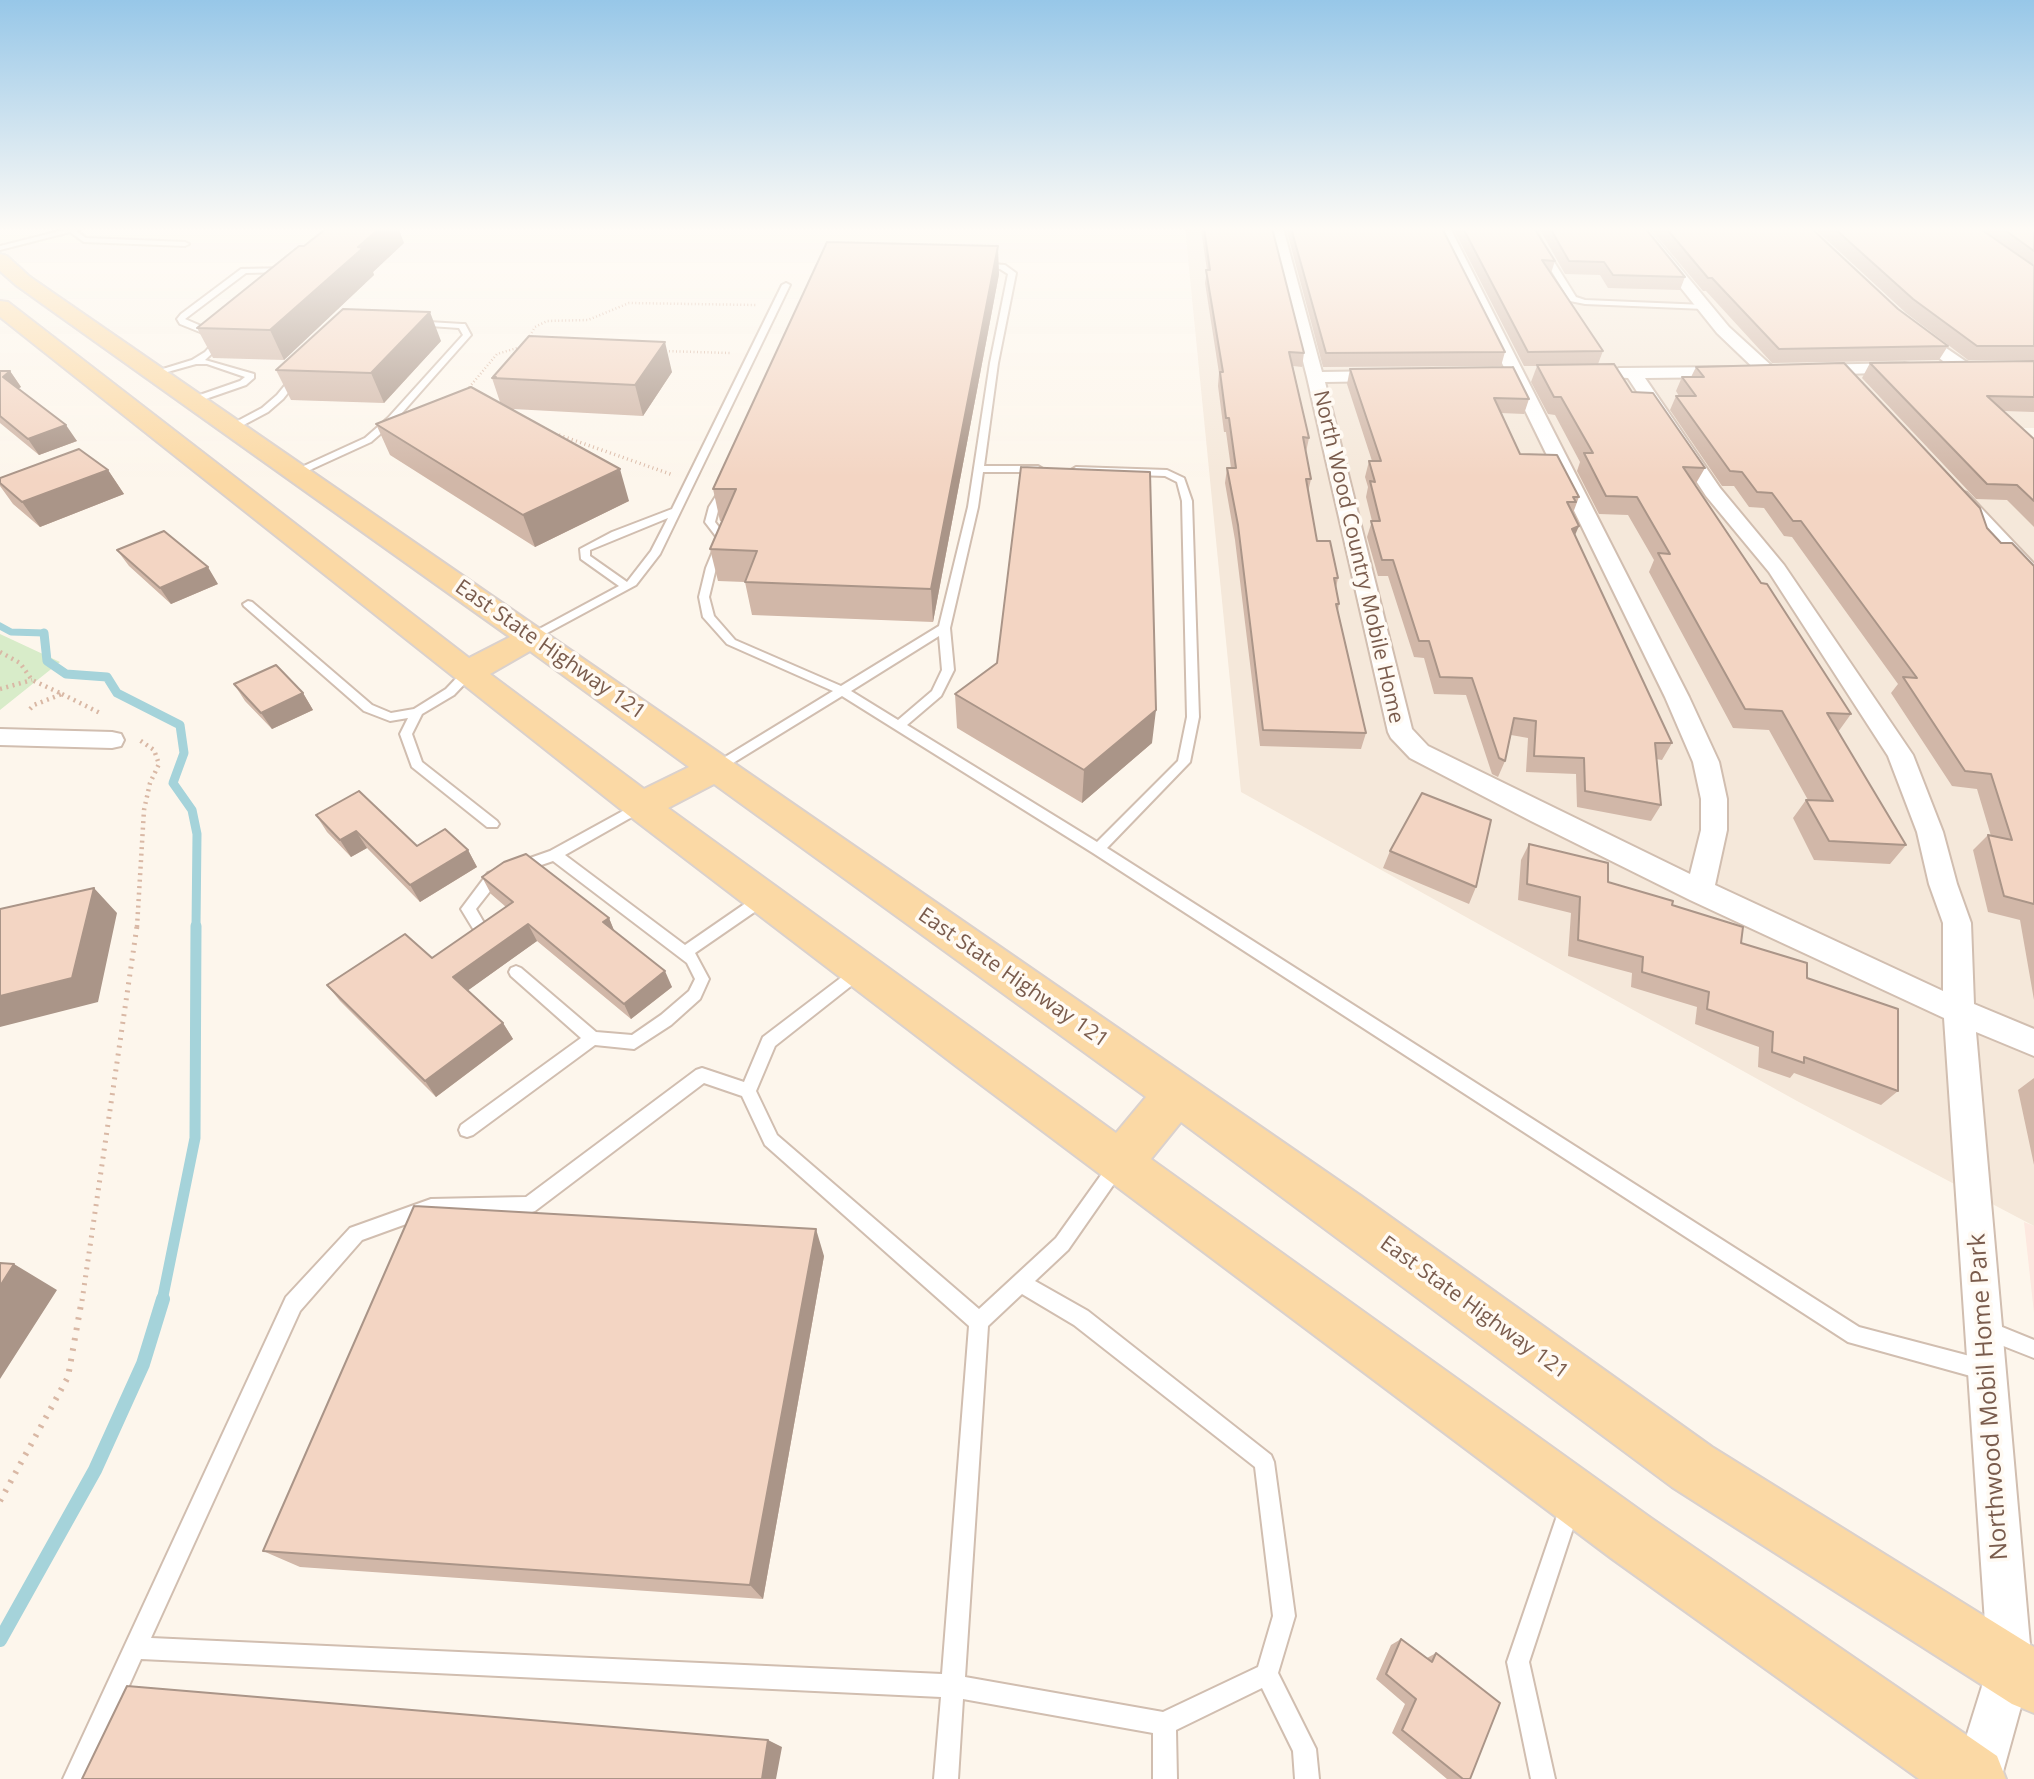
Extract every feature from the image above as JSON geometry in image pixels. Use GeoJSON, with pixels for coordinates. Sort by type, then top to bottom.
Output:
{"type":"FeatureCollection","features":[{"type":"Feature","properties":{"kind":"main road"},"geometry":{"type":"LineString","coordinates":[[5,311],[641,806],[1573,1495],[1976,1779]]}},
{"type":"Feature","properties":{"kind":"main road","name":"East State Highway 121"},"geometry":{"type":"LineString","coordinates":[[66,311],[1177,1094],[1692,1467],[2022,1675]]}},
{"type":"Feature","properties":{"kind":"main road"},"geometry":{"type":"LineString","coordinates":[[468,672],[532,637]]}},
{"type":"Feature","properties":{"kind":"main road"},"geometry":{"type":"LineString","coordinates":[[641,806],[716,768]]}},
{"type":"Feature","properties":{"kind":"main road"},"geometry":{"type":"LineString","coordinates":[[1120,1162],[1177,1094]]}},
{"type":"Feature","properties":{"kind":"street","name":"North Wood Country Mobile Home"},"geometry":{"type":"LineString","coordinates":[[1298,311],[1400,732],[1419,752],[1700,892],[1896,984],[2034,1043]]}},
{"type":"Feature","properties":{"kind":"street"},"geometry":{"type":"LineString","coordinates":[[1490,311],[1525,374],[1706,762],[1714,799],[1714,830],[1700,892]]}},
{"type":"Feature","properties":{"kind":"street"},"geometry":{"type":"LineString","coordinates":[[1708,311],[1723,330],[1780,371]]}},
{"type":"Feature","properties":{"kind":"street"},"geometry":{"type":"LineString","coordinates":[[1596,373],[1968,367],[1898,318]]}},
{"type":"Feature","properties":{"kind":"street"},"geometry":{"type":"LineString","coordinates":[[1842,370],[1860,389]]}},
{"type":"Feature","properties":{"kind":"street"},"geometry":{"type":"LineString","coordinates":[[1633,373],[1713,492],[1777,569],[1900,755],[1930,832],[1943,884],[1957,923],[1959,1011]]}},
{"type":"Feature","properties":{"kind":"street"},"geometry":{"type":"LineString","coordinates":[[1490,375],[1525,374]]}},
{"type":"Feature","properties":{"kind":"street","name":"North Wood Country Mobile Home"},"geometry":{"type":"LineString","coordinates":[[1315,377],[1410,376]]}},
{"type":"Feature","properties":{"kind":"street"},"geometry":{"type":"LineString","coordinates":[[1942,478],[2034,577]]}},
{"type":"Feature","properties":{"kind":"street"},"geometry":{"type":"LineString","coordinates":[[0,737],[118,731]]}},
{"type":"Feature","properties":{"kind":"street","name":"Northwood Mobil Home Park"},"geometry":{"type":"LineString","coordinates":[[1959,1011],[1987,1370],[2022,1675],[1976,1779]]}},
{"type":"Feature","properties":{"kind":"lane"},"geometry":{"type":"LineString","coordinates":[[156,374],[195,362],[208,354],[218,343],[219,337],[181,319],[191,311]]}},
{"type":"Feature","properties":{"kind":"lane"},"geometry":{"type":"LineString","coordinates":[[532,637],[632,583],[656,552],[773,311]]}},
{"type":"Feature","properties":{"kind":"lane"},"geometry":{"type":"LineString","coordinates":[[899,726],[937,693],[948,670],[944,628],[973,507],[1004,311]]}},
{"type":"Feature","properties":{"kind":"lane"},"geometry":{"type":"LineString","coordinates":[[298,472],[368,440],[391,420],[467,335],[462,326],[407,323]]}},
{"type":"Feature","properties":{"kind":"lane"},"geometry":{"type":"LineString","coordinates":[[215,335],[226,327]]}},
{"type":"Feature","properties":{"kind":"lane"},"geometry":{"type":"LineString","coordinates":[[194,400],[243,383],[251,376],[208,362],[195,362]]}},
{"type":"Feature","properties":{"kind":"lane"},"geometry":{"type":"LineString","coordinates":[[233,427],[265,410],[309,365]]}},
{"type":"Feature","properties":{"kind":"lane"},"geometry":{"type":"LineString","coordinates":[[978,469],[1048,469]]}},
{"type":"Feature","properties":{"kind":"lane"},"geometry":{"type":"LineString","coordinates":[[1062,470],[1167,473],[1181,480],[1187,501],[1193,717],[1184,762],[1098,849]]}},
{"type":"Feature","properties":{"kind":"lane"},"geometry":{"type":"LineString","coordinates":[[731,477],[714,507],[710,522],[723,539],[711,568],[704,597],[709,617],[731,642],[841,690],[1098,849],[1855,1335],[1987,1370]]}},
{"type":"Feature","properties":{"kind":"lane"},"geometry":{"type":"LineString","coordinates":[[626,586],[585,556],[585,550],[616,534],[676,511]]}},
{"type":"Feature","properties":{"kind":"lane"},"geometry":{"type":"LineString","coordinates":[[248,604],[368,708],[390,717],[417,712],[450,692],[468,672]]}},
{"type":"Feature","properties":{"kind":"lane"},"geometry":{"type":"LineString","coordinates":[[716,768],[944,628]]}},
{"type":"Feature","properties":{"kind":"lane"},"geometry":{"type":"LineString","coordinates":[[417,712],[406,734],[416,764],[492,824]]}},
{"type":"Feature","properties":{"kind":"lane"},"geometry":{"type":"LineString","coordinates":[[480,928],[468,909],[493,877],[555,855],[641,806]]}},
{"type":"Feature","properties":{"kind":"lane"},"geometry":{"type":"LineString","coordinates":[[516,972],[592,1038],[634,1042],[666,1020],[695,995],[702,979],[693,959],[555,855]]}},
{"type":"Feature","properties":{"kind":"lane"},"geometry":{"type":"LineString","coordinates":[[684,953],[765,897]]}},
{"type":"Feature","properties":{"kind":"lane"},"geometry":{"type":"LineString","coordinates":[[748,1091],[769,1042],[862,970]]}},
{"type":"Feature","properties":{"kind":"lane"},"geometry":{"type":"LineString","coordinates":[[467,1130],[592,1038]]}},
{"type":"Feature","properties":{"kind":"lane"},"geometry":{"type":"LineString","coordinates":[[75,1779],[293,1304],[356,1234],[431,1207],[529,1205],[702,1075],[748,1091],[771,1140],[979,1322]]}},
{"type":"Feature","properties":{"kind":"lane"},"geometry":{"type":"LineString","coordinates":[[946,1779],[979,1322],[1062,1244],[1120,1162]]}},
{"type":"Feature","properties":{"kind":"lane"},"geometry":{"type":"LineString","coordinates":[[1021,1283],[1081,1318],[1264,1462],[1284,1616],[1267,1674],[1304,1749],[1307,1779]]}},
{"type":"Feature","properties":{"kind":"lane"},"geometry":{"type":"LineString","coordinates":[[1984,1329],[2034,1349]]}},
{"type":"Feature","properties":{"kind":"lane"},"geometry":{"type":"LineString","coordinates":[[1543,1779],[1518,1662],[1573,1495]]}},
{"type":"Feature","properties":{"kind":"lane"},"geometry":{"type":"LineString","coordinates":[[137,1648],[953,1686],[1164,1724],[1267,1674]]}},
{"type":"Feature","properties":{"kind":"lane"},"geometry":{"type":"LineString","coordinates":[[1164,1724],[1165,1779]]}},
{"type":"Feature","properties":{"kind":"path"},"geometry":{"type":"LineString","coordinates":[[460,398],[497,354],[524,345],[535,327],[547,321],[588,320],[609,311]]}},
{"type":"Feature","properties":{"kind":"path"},"geometry":{"type":"LineString","coordinates":[[655,350],[721,353]]}},
{"type":"Feature","properties":{"kind":"path"},"geometry":{"type":"LineString","coordinates":[[552,433],[655,468]]}},
{"type":"Feature","properties":{"kind":"path"},"geometry":{"type":"LineString","coordinates":[[0,652],[19,663],[32,680],[62,694],[118,731],[154,750],[159,764],[150,783],[144,810],[140,907],[78,1330],[68,1377],[0,1501]]}},
{"type":"Feature","properties":{"kind":"path"},"geometry":{"type":"LineString","coordinates":[[0,689],[32,680]]}},
{"type":"Feature","properties":{"kind":"path"},"geometry":{"type":"LineString","coordinates":[[20,717],[34,705],[62,694]]}},
{"type":"Feature","properties":{"kind":"shaded area"},"geometry":{"type":"Polygon","coordinates":[[[1193,311],[2034,311],[2034,428],[2011,428],[2034,450],[2034,1226],[1797,1101],[1241,792],[1193,311]]]}},
{"type":"Feature","properties":{"kind":"shaded area"},"geometry":{"type":"Polygon","coordinates":[[[2024,1222],[2034,1226],[2034,1313],[2024,1222]]]}},
{"type":"Feature","properties":{"kind":"green space"},"geometry":{"type":"Polygon","coordinates":[[[0,634],[60,662],[0,710],[0,634]]]}},
{"type":"Feature","properties":{"kind":"building"},"geometry":{"type":"Polygon","coordinates":[[[218,311],[292,311],[270,330],[197,328],[218,311]]]}},
{"type":"Feature","properties":{"kind":"building"},"geometry":{"type":"Polygon","coordinates":[[[341,311],[430,312],[371,373],[276,370],[341,311]]]}},
{"type":"Feature","properties":{"kind":"building"},"geometry":{"type":"Polygon","coordinates":[[[795,311],[985,311],[931,589],[745,582],[757,551],[710,549],[736,489],[713,489],[795,311]]]}},
{"type":"Feature","properties":{"kind":"building"},"geometry":{"type":"Polygon","coordinates":[[[1213,311],[1293,311],[1304,353],[1289,352],[1309,438],[1303,437],[1311,479],[1306,479],[1317,541],[1330,541],[1338,578],[1334,578],[1339,604],[1336,604],[1366,733],[1263,730],[1238,525],[1227,468],[1236,468],[1229,418],[1226,418],[1220,372],[1223,372],[1213,311]]]}},
{"type":"Feature","properties":{"kind":"building"},"geometry":{"type":"Polygon","coordinates":[[[1314,311],[1484,311],[1505,352],[1326,353],[1314,311]]]}},
{"type":"Feature","properties":{"kind":"building"},"geometry":{"type":"Polygon","coordinates":[[[1507,311],[1576,311],[1603,351],[1528,352],[1507,311]]]}},
{"type":"Feature","properties":{"kind":"building"},"geometry":{"type":"Polygon","coordinates":[[[1743,311],[1901,311],[1948,346],[1779,349],[1743,311]]]}},
{"type":"Feature","properties":{"kind":"building"},"geometry":{"type":"Polygon","coordinates":[[[1929,311],[2034,311],[2034,346],[1977,346],[1929,311]]]}},
{"type":"Feature","properties":{"kind":"building"},"geometry":{"type":"Polygon","coordinates":[[[529,336],[665,342],[635,385],[492,378],[496,377],[493,377],[529,336]]]}},
{"type":"Feature","properties":{"kind":"building"},"geometry":{"type":"Polygon","coordinates":[[[2034,361],[2034,397],[1987,396],[2034,439],[2034,501],[2017,485],[1987,484],[1870,363],[2034,361]]]}},
{"type":"Feature","properties":{"kind":"building"},"geometry":{"type":"Polygon","coordinates":[[[1844,363],[1980,508],[1987,528],[2001,543],[2012,543],[2034,566],[2034,904],[2004,896],[1988,835],[2012,840],[1991,774],[1965,771],[1903,677],[1917,678],[1801,521],[1793,521],[1772,493],[1757,492],[1742,472],[1730,471],[1676,396],[1696,396],[1682,377],[1704,377],[1696,367],[1844,363]]]}},
{"type":"Feature","properties":{"kind":"building"},"geometry":{"type":"Polygon","coordinates":[[[1614,364],[1632,392],[1653,393],[1705,468],[1683,467],[1761,583],[1767,584],[1851,714],[1827,713],[1906,845],[1829,841],[1806,800],[1833,801],[1782,711],[1745,709],[1658,553],[1670,554],[1637,497],[1606,496],[1584,453],[1593,453],[1561,397],[1554,397],[1537,365],[1614,364]]]}},
{"type":"Feature","properties":{"kind":"building"},"geometry":{"type":"Polygon","coordinates":[[[1513,367],[1529,399],[1494,398],[1520,454],[1557,455],[1579,497],[1573,497],[1576,502],[1567,502],[1579,526],[1572,529],[1672,743],[1655,743],[1661,805],[1585,791],[1584,758],[1534,756],[1536,721],[1514,718],[1505,761],[1499,758],[1472,678],[1440,677],[1429,641],[1419,641],[1393,560],[1382,560],[1371,521],[1380,521],[1370,481],[1375,482],[1369,461],[1381,461],[1350,369],[1513,367]]]}},
{"type":"Feature","properties":{"kind":"building"},"geometry":{"type":"Polygon","coordinates":[[[0,371],[10,371],[3,377],[66,425],[28,439],[0,416],[0,371]]]}},
{"type":"Feature","properties":{"kind":"building"},"geometry":{"type":"Polygon","coordinates":[[[471,387],[620,469],[523,515],[376,424],[471,387]]]}},
{"type":"Feature","properties":{"kind":"building"},"geometry":{"type":"Polygon","coordinates":[[[79,449],[108,470],[22,502],[0,483],[0,478],[79,449]]]}},
{"type":"Feature","properties":{"kind":"building"},"geometry":{"type":"Polygon","coordinates":[[[1021,467],[1150,472],[1156,710],[1084,770],[955,694],[997,663],[1021,467]]]}},
{"type":"Feature","properties":{"kind":"building"},"geometry":{"type":"Polygon","coordinates":[[[164,531],[208,567],[160,588],[117,550],[164,531]]]}},
{"type":"Feature","properties":{"kind":"building"},"geometry":{"type":"Polygon","coordinates":[[[276,665],[303,693],[261,713],[234,684],[276,665]]]}},
{"type":"Feature","properties":{"kind":"building"},"geometry":{"type":"Polygon","coordinates":[[[359,791],[417,846],[445,829],[468,850],[410,885],[356,831],[340,840],[316,815],[359,791]]]}},
{"type":"Feature","properties":{"kind":"building"},"geometry":{"type":"Polygon","coordinates":[[[1422,793],[1491,820],[1476,887],[1390,851],[1422,793]]]}},
{"type":"Feature","properties":{"kind":"building"},"geometry":{"type":"Polygon","coordinates":[[[1529,844],[1608,863],[1608,882],[1673,901],[1672,905],[1743,927],[1741,943],[1807,963],[1807,978],[1898,1009],[1898,1091],[1804,1057],[1804,1063],[1772,1052],[1773,1032],[1707,1009],[1709,992],[1642,972],[1643,957],[1578,940],[1580,897],[1527,884],[1529,844]]]}},
{"type":"Feature","properties":{"kind":"building"},"geometry":{"type":"Polygon","coordinates":[[[526,854],[609,918],[603,922],[665,971],[624,1004],[528,924],[453,977],[503,1023],[425,1081],[327,985],[405,934],[432,958],[513,902],[482,877],[504,862],[526,854]]]}},
{"type":"Feature","properties":{"kind":"building"},"geometry":{"type":"Polygon","coordinates":[[[94,888],[72,978],[0,996],[0,909],[94,888]]]}},
{"type":"Feature","properties":{"kind":"building"},"geometry":{"type":"Polygon","coordinates":[[[414,1206],[816,1229],[750,1585],[263,1551],[414,1206]]]}},
{"type":"Feature","properties":{"kind":"building"},"geometry":{"type":"Polygon","coordinates":[[[0,1263],[14,1264],[0,1286],[0,1263]]]}},
{"type":"Feature","properties":{"kind":"building"},"geometry":{"type":"Polygon","coordinates":[[[1401,1639],[1432,1662],[1436,1653],[1500,1703],[1470,1779],[1463,1779],[1402,1730],[1416,1699],[1386,1674],[1401,1639]]]}},
{"type":"Feature","properties":{"kind":"building"},"geometry":{"type":"Polygon","coordinates":[[[127,1686],[768,1740],[762,1779],[82,1779],[127,1686]]]}},
{"type":"Feature","properties":{"kind":"waterway"},"geometry":{"type":"LineString","coordinates":[[0,626],[11,632],[44,633]]}},
{"type":"Feature","properties":{"kind":"waterway"},"geometry":{"type":"LineString","coordinates":[[44,633],[47,661],[66,674],[107,677],[117,693],[180,725],[184,753],[173,783],[192,810],[197,834],[196,927]]}},
{"type":"Feature","properties":{"kind":"waterway"},"geometry":{"type":"LineString","coordinates":[[162,1301],[195,1138],[196,926]]}},
{"type":"Feature","properties":{"kind":"waterway"},"geometry":{"type":"LineString","coordinates":[[0,1640],[95,1470],[143,1364],[163,1299]]}}]}
